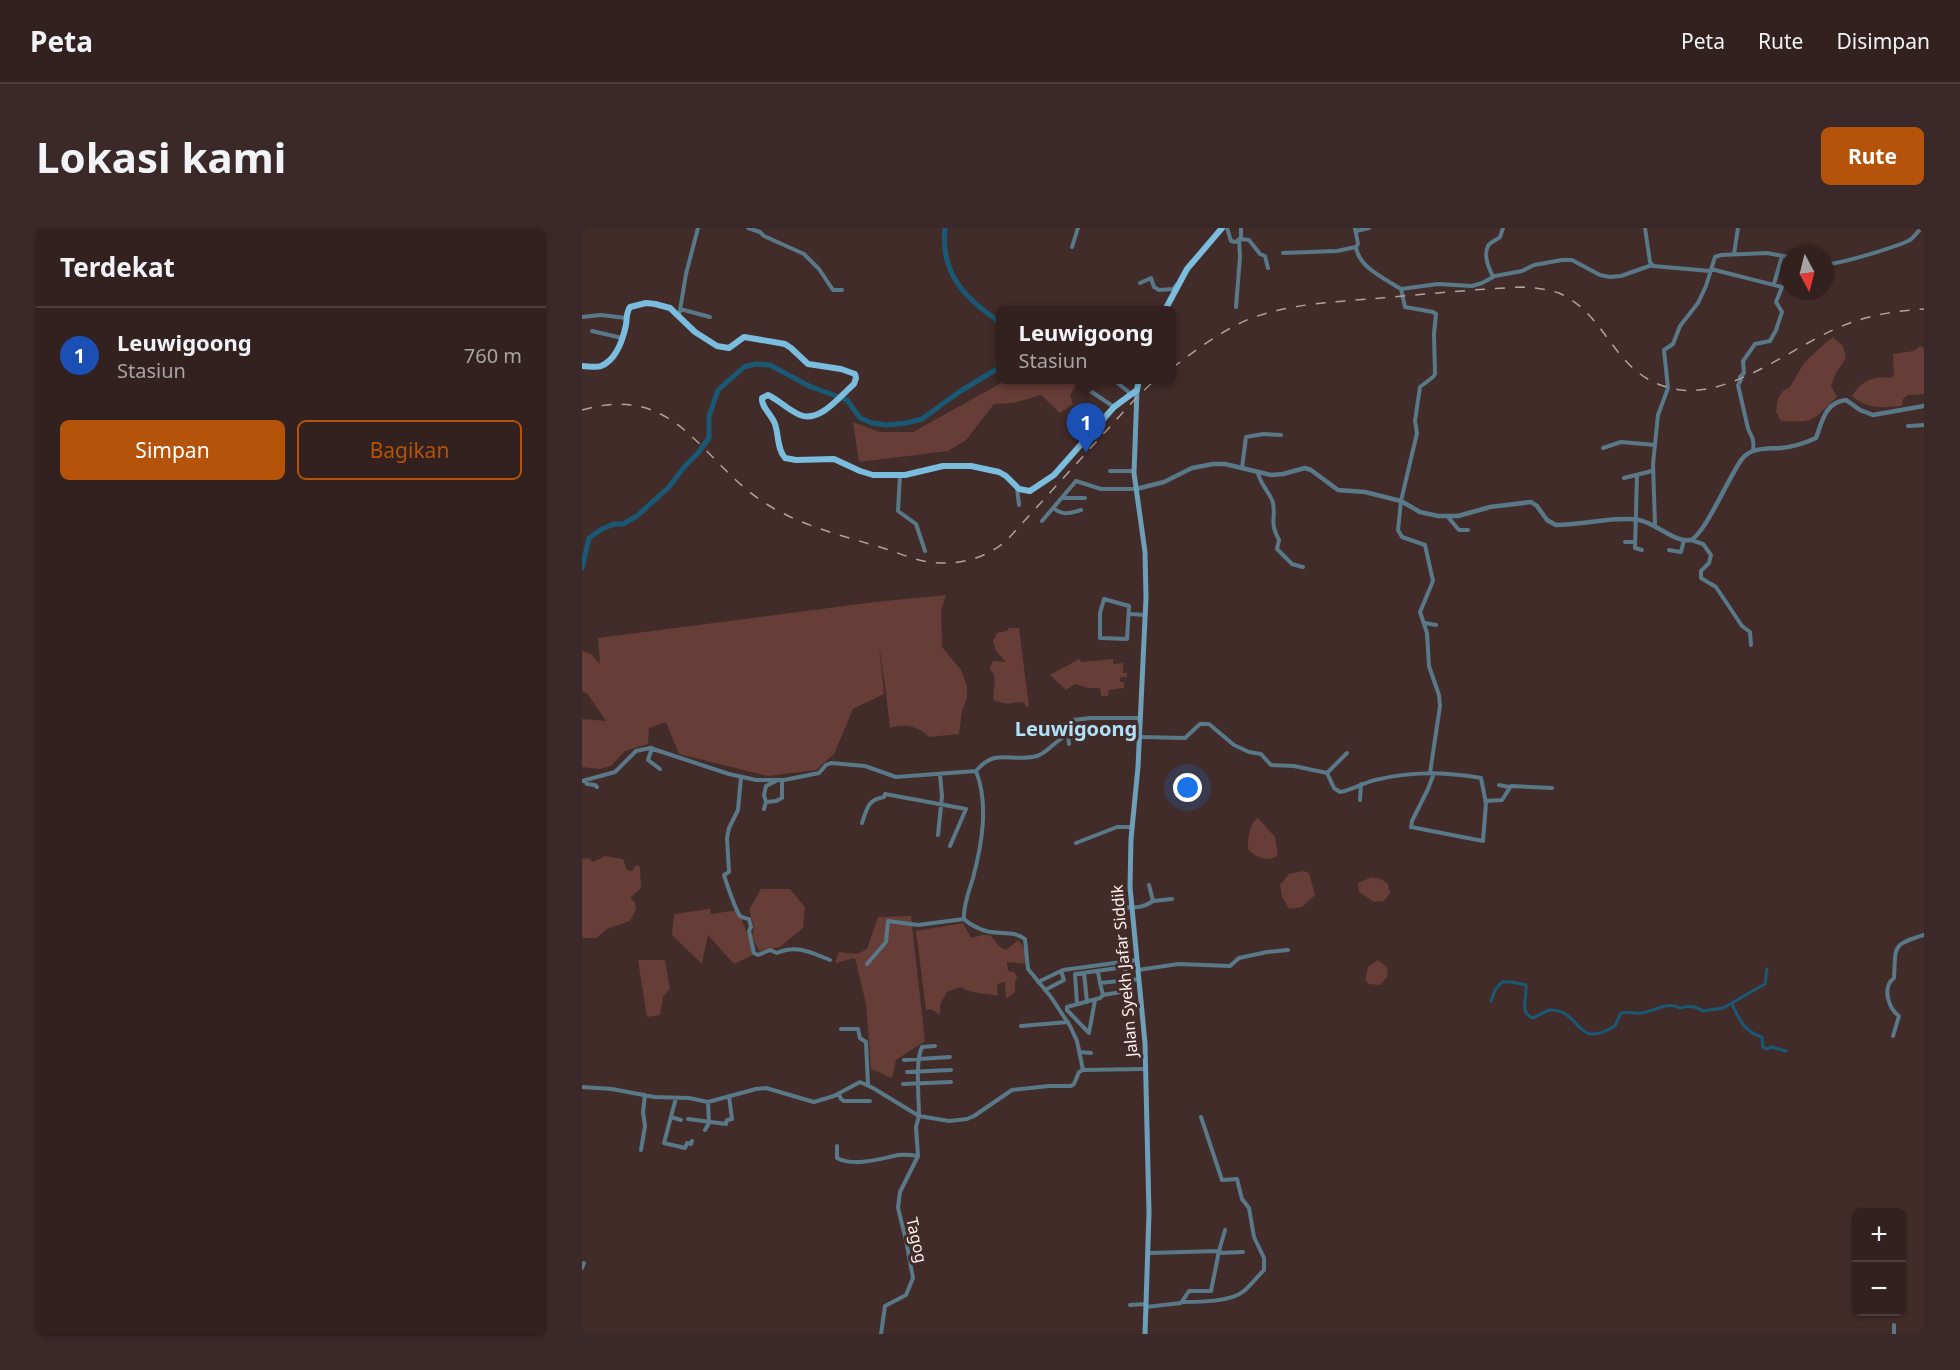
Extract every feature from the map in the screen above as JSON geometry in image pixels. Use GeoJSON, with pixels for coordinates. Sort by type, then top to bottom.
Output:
{"type":"FeatureCollection","features":[{"type":"Feature","properties":{"kind":"main road"},"geometry":{"type":"LineString","coordinates":[[1167,306],[1186,271],[1224,228]]}},
{"type":"Feature","properties":{"kind":"main road"},"geometry":{"type":"LineString","coordinates":[[582,366],[605,364],[617,351],[626,314],[630,307],[655,303],[680,313],[695,332],[720,347],[729,348],[744,337],[788,345],[808,364],[852,372],[856,376],[856,380],[843,394],[814,416],[800,415],[768,394],[764,395],[762,405],[774,422],[780,450],[785,458],[831,459],[868,474],[900,475],[943,466],[971,466],[1003,474],[1017,487],[1029,491],[1048,480],[1114,407],[1134,392],[1137,384]]}},
{"type":"Feature","properties":{"kind":"main road","name":"Jalan Syekh Jafar Siddik"},"geometry":{"type":"LineString","coordinates":[[1134,392],[1134,471],[1146,567],[1141,718],[1130,875],[1131,909],[1145,1037],[1149,1213],[1145,1334]]}},
{"type":"Feature","properties":{"kind":"street"},"geometry":{"type":"LineString","coordinates":[[698,228],[686,274],[680,313],[711,316]]}},
{"type":"Feature","properties":{"kind":"street"},"geometry":{"type":"LineString","coordinates":[[748,228],[804,254],[833,290],[842,290]]}},
{"type":"Feature","properties":{"kind":"street"},"geometry":{"type":"LineString","coordinates":[[1072,246],[1078,228]]}},
{"type":"Feature","properties":{"kind":"street"},"geometry":{"type":"LineString","coordinates":[[1224,228],[1231,241],[1237,242],[1239,238]]}},
{"type":"Feature","properties":{"kind":"street"},"geometry":{"type":"LineString","coordinates":[[1236,307],[1241,228]]}},
{"type":"Feature","properties":{"kind":"street"},"geometry":{"type":"LineString","coordinates":[[1369,228],[1356,229],[1357,255],[1374,273],[1401,290],[1438,284],[1472,286],[1493,277],[1522,271],[1534,265],[1562,260],[1572,260],[1600,275],[1610,277],[1621,276],[1652,265],[1711,270],[1782,287],[1776,302],[1782,312],[1776,330],[1770,341],[1755,344],[1743,361],[1744,373],[1738,385],[1747,428],[1754,439],[1753,452]]}},
{"type":"Feature","properties":{"kind":"street"},"geometry":{"type":"LineString","coordinates":[[1493,277],[1487,261],[1488,247],[1489,244],[1499,239],[1503,228]]}},
{"type":"Feature","properties":{"kind":"street"},"geometry":{"type":"LineString","coordinates":[[1645,228],[1652,265]]}},
{"type":"Feature","properties":{"kind":"street"},"geometry":{"type":"LineString","coordinates":[[1734,254],[1738,228]]}},
{"type":"Feature","properties":{"kind":"street"},"geometry":{"type":"LineString","coordinates":[[1834,263],[1901,244],[1914,238],[1922,228]]}},
{"type":"Feature","properties":{"kind":"street"},"geometry":{"type":"LineString","coordinates":[[1239,238],[1249,240],[1260,254],[1265,256],[1268,268]]}},
{"type":"Feature","properties":{"kind":"street"},"geometry":{"type":"LineString","coordinates":[[1283,253],[1326,252],[1356,246]]}},
{"type":"Feature","properties":{"kind":"street"},"geometry":{"type":"LineString","coordinates":[[1655,525],[1652,471],[1658,415],[1668,388],[1664,352],[1673,344],[1680,326],[1698,303],[1715,257],[1767,253],[1780,256]]}},
{"type":"Feature","properties":{"kind":"street"},"geometry":{"type":"LineString","coordinates":[[813,263],[819,264]]}},
{"type":"Feature","properties":{"kind":"street"},"geometry":{"type":"LineString","coordinates":[[1774,284],[1780,263]]}},
{"type":"Feature","properties":{"kind":"street"},"geometry":{"type":"LineString","coordinates":[[1140,283],[1151,278],[1156,289],[1173,289],[1186,271]]}},
{"type":"Feature","properties":{"kind":"street"},"geometry":{"type":"LineString","coordinates":[[1327,773],[1332,785],[1338,791],[1404,774],[1432,773],[1481,778],[1485,801],[1483,842],[1412,828],[1411,825],[1428,789],[1432,773],[1440,706],[1439,695],[1429,666],[1427,633],[1421,609],[1432,585],[1432,574],[1425,545],[1402,537],[1398,532],[1401,501],[1417,433],[1415,420],[1420,387],[1435,374],[1436,318],[1434,312],[1405,307],[1401,290]]}},
{"type":"Feature","properties":{"kind":"street"},"geometry":{"type":"LineString","coordinates":[[582,316],[601,315],[626,318]]}},
{"type":"Feature","properties":{"kind":"street"},"geometry":{"type":"LineString","coordinates":[[592,331],[622,338]]}},
{"type":"Feature","properties":{"kind":"street"},"geometry":{"type":"LineString","coordinates":[[1121,384],[1134,392]]}},
{"type":"Feature","properties":{"kind":"street"},"geometry":{"type":"LineString","coordinates":[[1086,388],[1114,407]]}},
{"type":"Feature","properties":{"kind":"street"},"geometry":{"type":"LineString","coordinates":[[1669,549],[1682,552],[1687,540],[1697,535],[1742,459],[1753,452],[1800,444],[1816,438],[1828,410],[1840,401],[1846,400],[1860,410],[1873,415],[1924,406]]}},
{"type":"Feature","properties":{"kind":"street"},"geometry":{"type":"LineString","coordinates":[[1908,426],[1924,425]]}},
{"type":"Feature","properties":{"kind":"street"},"geometry":{"type":"LineString","coordinates":[[1242,469],[1246,437],[1263,434],[1281,435]]}},
{"type":"Feature","properties":{"kind":"street"},"geometry":{"type":"LineString","coordinates":[[1603,448],[1621,442],[1655,445]]}},
{"type":"Feature","properties":{"kind":"street"},"geometry":{"type":"LineString","coordinates":[[1042,521],[1076,481],[1101,489],[1136,489],[1164,482],[1192,468],[1225,464],[1258,473],[1283,474],[1307,469],[1338,490],[1365,492],[1401,501],[1420,513],[1448,517],[1490,507],[1531,502],[1537,506],[1547,520],[1556,525],[1636,519],[1655,525],[1674,537],[1702,544],[1710,553],[1710,561],[1700,573],[1701,578],[1718,589],[1742,626],[1750,632],[1751,645]]}},
{"type":"Feature","properties":{"kind":"street"},"geometry":{"type":"LineString","coordinates":[[1110,471],[1134,471]]}},
{"type":"Feature","properties":{"kind":"street"},"geometry":{"type":"LineString","coordinates":[[1624,478],[1652,471]]}},
{"type":"Feature","properties":{"kind":"street"},"geometry":{"type":"LineString","coordinates":[[1258,473],[1264,490],[1273,504],[1273,528],[1279,541],[1277,549],[1292,564],[1303,567]]}},
{"type":"Feature","properties":{"kind":"street"},"geometry":{"type":"LineString","coordinates":[[900,475],[898,511],[916,525],[925,551]]}},
{"type":"Feature","properties":{"kind":"street"},"geometry":{"type":"LineString","coordinates":[[1637,475],[1635,549],[1642,549]]}},
{"type":"Feature","properties":{"kind":"street"},"geometry":{"type":"LineString","coordinates":[[1017,487],[1019,505]]}},
{"type":"Feature","properties":{"kind":"street"},"geometry":{"type":"LineString","coordinates":[[1061,498],[1085,498]]}},
{"type":"Feature","properties":{"kind":"street"},"geometry":{"type":"LineString","coordinates":[[1054,508],[1062,513],[1081,510]]}},
{"type":"Feature","properties":{"kind":"street"},"geometry":{"type":"LineString","coordinates":[[1448,517],[1459,530],[1468,530]]}},
{"type":"Feature","properties":{"kind":"street"},"geometry":{"type":"LineString","coordinates":[[1625,542],[1635,542]]}},
{"type":"Feature","properties":{"kind":"street"},"geometry":{"type":"LineString","coordinates":[[1104,599],[1128,604],[1130,615],[1127,639],[1100,638],[1100,614],[1104,599]]}},
{"type":"Feature","properties":{"kind":"street"},"geometry":{"type":"LineString","coordinates":[[1130,615],[1145,615]]}},
{"type":"Feature","properties":{"kind":"street"},"geometry":{"type":"LineString","coordinates":[[1425,623],[1436,625]]}},
{"type":"Feature","properties":{"kind":"street"},"geometry":{"type":"LineString","coordinates":[[1069,744],[1068,735],[1074,719],[1141,718]]}},
{"type":"Feature","properties":{"kind":"street"},"geometry":{"type":"LineString","coordinates":[[597,787],[587,784],[584,780],[615,772],[636,752],[652,748],[741,777],[764,781],[819,773],[826,765],[831,764],[865,766],[896,777],[976,771],[982,763],[996,757],[1018,759],[1042,754],[1068,735],[1098,731],[1185,738],[1200,724],[1209,724],[1234,745],[1249,752],[1261,754],[1271,765],[1294,766],[1327,773]]}},
{"type":"Feature","properties":{"kind":"street"},"geometry":{"type":"LineString","coordinates":[[652,748],[648,760],[660,769]]}},
{"type":"Feature","properties":{"kind":"street"},"geometry":{"type":"LineString","coordinates":[[1327,773],[1347,753]]}},
{"type":"Feature","properties":{"kind":"street"},"geometry":{"type":"LineString","coordinates":[[964,919],[982,833],[982,788],[976,771]]}},
{"type":"Feature","properties":{"kind":"street"},"geometry":{"type":"LineString","coordinates":[[938,835],[941,804],[940,775]]}},
{"type":"Feature","properties":{"kind":"street"},"geometry":{"type":"LineString","coordinates":[[741,777],[738,810],[727,838],[729,872],[724,875],[726,885],[740,914],[749,920],[754,953],[758,955],[770,950],[777,953],[799,948],[830,960]]}},
{"type":"Feature","properties":{"kind":"street"},"geometry":{"type":"LineString","coordinates":[[766,802],[782,798],[779,780]]}},
{"type":"Feature","properties":{"kind":"street"},"geometry":{"type":"LineString","coordinates":[[764,809],[766,786],[779,780]]}},
{"type":"Feature","properties":{"kind":"street"},"geometry":{"type":"LineString","coordinates":[[1360,800],[1361,784]]}},
{"type":"Feature","properties":{"kind":"street"},"geometry":{"type":"LineString","coordinates":[[1499,785],[1552,788]]}},
{"type":"Feature","properties":{"kind":"street"},"geometry":{"type":"LineString","coordinates":[[1485,801],[1502,800],[1509,787]]}},
{"type":"Feature","properties":{"kind":"street"},"geometry":{"type":"LineString","coordinates":[[862,824],[869,805],[874,799],[884,797],[885,794],[966,809],[950,846]]}},
{"type":"Feature","properties":{"kind":"street"},"geometry":{"type":"LineString","coordinates":[[1076,843],[1117,827],[1133,827]]}},
{"type":"Feature","properties":{"kind":"street"},"geometry":{"type":"LineString","coordinates":[[1149,885],[1153,902]]}},
{"type":"Feature","properties":{"kind":"street"},"geometry":{"type":"LineString","coordinates":[[1112,909],[1119,907],[1131,909],[1172,899]]}},
{"type":"Feature","properties":{"kind":"street"},"geometry":{"type":"LineString","coordinates":[[867,964],[886,942],[888,921],[918,925],[964,919],[990,932],[1009,932],[1023,937],[1027,941],[1028,967],[1068,1022],[1080,1052],[1083,1070]]}},
{"type":"Feature","properties":{"kind":"street"},"geometry":{"type":"LineString","coordinates":[[1893,1036],[1899,1016],[1892,1011],[1888,1003],[1888,984],[1894,978],[1893,961],[1898,946],[1905,940],[1924,935]]}},
{"type":"Feature","properties":{"kind":"street"},"geometry":{"type":"LineString","coordinates":[[1138,970],[1178,964],[1230,966],[1239,958],[1288,950]]}},
{"type":"Feature","properties":{"kind":"street"},"geometry":{"type":"LineString","coordinates":[[1038,982],[1061,970],[1137,960]]}},
{"type":"Feature","properties":{"kind":"street"},"geometry":{"type":"LineString","coordinates":[[1077,1004],[1075,974],[1125,967],[1128,999]]}},
{"type":"Feature","properties":{"kind":"street"},"geometry":{"type":"LineString","coordinates":[[1061,970],[1064,980]]}},
{"type":"Feature","properties":{"kind":"street"},"geometry":{"type":"LineString","coordinates":[[1098,972],[1102,995]]}},
{"type":"Feature","properties":{"kind":"street"},"geometry":{"type":"LineString","coordinates":[[1084,973],[1088,1002]]}},
{"type":"Feature","properties":{"kind":"street"},"geometry":{"type":"LineString","coordinates":[[1045,990],[1064,980],[1074,978]]}},
{"type":"Feature","properties":{"kind":"street"},"geometry":{"type":"LineString","coordinates":[[1100,983],[1140,980]]}},
{"type":"Feature","properties":{"kind":"street"},"geometry":{"type":"LineString","coordinates":[[1113,982],[1113,993]]}},
{"type":"Feature","properties":{"kind":"street"},"geometry":{"type":"LineString","coordinates":[[1095,1000],[1089,1033],[1067,1009],[1069,1006],[1095,1000],[1102,995],[1127,991]]}},
{"type":"Feature","properties":{"kind":"street"},"geometry":{"type":"LineString","coordinates":[[1021,1026],[1068,1022]]}},
{"type":"Feature","properties":{"kind":"street"},"geometry":{"type":"LineString","coordinates":[[840,1029],[858,1029],[860,1038],[866,1042],[868,1085]]}},
{"type":"Feature","properties":{"kind":"street"},"geometry":{"type":"LineString","coordinates":[[837,1146],[837,1158],[847,1162],[888,1159],[902,1155],[918,1156],[916,1127],[919,1116],[918,1059],[922,1047],[935,1046]]}},
{"type":"Feature","properties":{"kind":"street"},"geometry":{"type":"LineString","coordinates":[[1080,1052],[1090,1053]]}},
{"type":"Feature","properties":{"kind":"street"},"geometry":{"type":"LineString","coordinates":[[904,1060],[950,1058]]}},
{"type":"Feature","properties":{"kind":"street"},"geometry":{"type":"LineString","coordinates":[[582,1087],[708,1102],[766,1088],[814,1102],[839,1094],[857,1083],[863,1083],[919,1116],[949,1121],[974,1116],[1011,1090],[1071,1086],[1083,1070],[1145,1069]]}},
{"type":"Feature","properties":{"kind":"street"},"geometry":{"type":"LineString","coordinates":[[908,1072],[951,1070]]}},
{"type":"Feature","properties":{"kind":"street"},"geometry":{"type":"LineString","coordinates":[[903,1084],[951,1082]]}},
{"type":"Feature","properties":{"kind":"street"},"geometry":{"type":"LineString","coordinates":[[839,1094],[844,1101],[870,1101]]}},
{"type":"Feature","properties":{"kind":"street"},"geometry":{"type":"LineString","coordinates":[[641,1150],[645,1095]]}},
{"type":"Feature","properties":{"kind":"street"},"geometry":{"type":"LineString","coordinates":[[688,1119],[724,1124],[731,1119],[729,1096]]}},
{"type":"Feature","properties":{"kind":"street"},"geometry":{"type":"LineString","coordinates":[[676,1098],[664,1143],[685,1148],[687,1143],[692,1144],[692,1141]]}},
{"type":"Feature","properties":{"kind":"street"},"geometry":{"type":"LineString","coordinates":[[705,1130],[709,1123],[708,1102]]}},
{"type":"Feature","properties":{"kind":"street"},"geometry":{"type":"LineString","coordinates":[[671,1117],[681,1120]]}},
{"type":"Feature","properties":{"kind":"street"},"geometry":{"type":"LineString","coordinates":[[1130,1305],[1207,1301],[1235,1296],[1244,1292],[1264,1270],[1264,1258],[1254,1237],[1249,1209],[1242,1199],[1236,1179],[1222,1180],[1201,1117]]}},
{"type":"Feature","properties":{"kind":"street","name":"Tagog"},"geometry":{"type":"LineString","coordinates":[[880,1334],[885,1306],[906,1295],[913,1278],[898,1208],[900,1192],[918,1156]]}},
{"type":"Feature","properties":{"kind":"street"},"geometry":{"type":"LineString","coordinates":[[1183,1302],[1189,1291],[1211,1291],[1218,1252],[1225,1230]]}},
{"type":"Feature","properties":{"kind":"street"},"geometry":{"type":"LineString","coordinates":[[1147,1253],[1243,1252]]}},
{"type":"Feature","properties":{"kind":"street"},"geometry":{"type":"LineString","coordinates":[[1894,1325],[1894,1334]]}},
{"type":"Feature","properties":{"kind":"shaded area"},"geometry":{"type":"Polygon","coordinates":[[[1833,337],[1843,346],[1846,358],[1831,386],[1837,397],[1813,418],[1801,421],[1781,421],[1776,412],[1778,398],[1790,387],[1804,363],[1833,337]]]}},
{"type":"Feature","properties":{"kind":"shaded area"},"geometry":{"type":"Polygon","coordinates":[[[1920,346],[1924,348],[1924,394],[1908,395],[1903,399],[1902,406],[1889,407],[1869,405],[1852,396],[1868,381],[1891,378],[1894,374],[1893,354],[1914,351],[1920,346]]]}},
{"type":"Feature","properties":{"kind":"shaded area"},"geometry":{"type":"Polygon","coordinates":[[[999,384],[1077,384],[1070,395],[1073,404],[1060,413],[1041,395],[1013,403],[994,404],[966,440],[948,451],[859,462],[853,422],[879,432],[913,432],[999,384]]]}},
{"type":"Feature","properties":{"kind":"shaded area"},"geometry":{"type":"Polygon","coordinates":[[[946,595],[941,611],[942,647],[961,670],[967,686],[967,698],[962,711],[959,734],[929,737],[911,726],[900,725],[890,728],[879,644],[884,694],[853,709],[834,754],[816,770],[768,776],[679,754],[666,722],[649,728],[648,744],[625,751],[611,766],[599,769],[582,767],[582,719],[606,721],[587,693],[582,692],[582,651],[591,654],[600,664],[598,638],[946,595]]]}},
{"type":"Feature","properties":{"kind":"shaded area"},"geometry":{"type":"Polygon","coordinates":[[[1009,628],[1019,628],[1029,707],[1026,707],[1024,702],[1009,704],[994,701],[994,675],[990,667],[994,661],[1006,662],[996,651],[993,641],[997,633],[1007,631],[1009,628]]]}},
{"type":"Feature","properties":{"kind":"shaded area"},"geometry":{"type":"Polygon","coordinates":[[[1079,659],[1082,662],[1113,659],[1113,664],[1123,663],[1123,673],[1127,673],[1127,677],[1120,677],[1120,682],[1124,682],[1124,688],[1109,690],[1108,696],[1101,696],[1100,688],[1088,688],[1075,684],[1066,690],[1050,675],[1079,659]]]}},
{"type":"Feature","properties":{"kind":"shaded area"},"geometry":{"type":"Polygon","coordinates":[[[1258,818],[1275,837],[1278,855],[1271,859],[1262,858],[1248,849],[1251,827],[1258,818]]]}},
{"type":"Feature","properties":{"kind":"shaded area"},"geometry":{"type":"Polygon","coordinates":[[[605,856],[623,859],[627,870],[632,871],[636,865],[640,867],[641,888],[630,898],[635,902],[636,909],[630,921],[607,929],[596,938],[584,938],[582,936],[582,859],[589,858],[593,862],[605,856]]]}},
{"type":"Feature","properties":{"kind":"shaded area"},"geometry":{"type":"Polygon","coordinates":[[[1303,871],[1309,873],[1315,895],[1302,907],[1289,909],[1282,896],[1280,885],[1289,874],[1303,871]]]}},
{"type":"Feature","properties":{"kind":"shaded area"},"geometry":{"type":"Polygon","coordinates":[[[1372,877],[1388,884],[1390,893],[1384,901],[1374,902],[1359,892],[1358,883],[1372,877]]]}},
{"type":"Feature","properties":{"kind":"shaded area"},"geometry":{"type":"Polygon","coordinates":[[[761,889],[790,889],[805,907],[803,928],[780,947],[759,951],[752,936],[754,927],[749,910],[761,889]]]}},
{"type":"Feature","properties":{"kind":"shaded area"},"geometry":{"type":"Polygon","coordinates":[[[710,909],[711,914],[738,910],[755,954],[734,964],[708,935],[702,964],[672,935],[674,914],[710,909]]]}},
{"type":"Feature","properties":{"kind":"shaded area"},"geometry":{"type":"Polygon","coordinates":[[[911,916],[925,1041],[896,1060],[892,1078],[871,1069],[866,1004],[855,958],[835,963],[839,952],[857,954],[867,949],[878,917],[911,916]]]}},
{"type":"Feature","properties":{"kind":"shaded area"},"geometry":{"type":"Polygon","coordinates":[[[963,923],[971,938],[990,935],[1000,947],[1006,950],[1018,940],[1024,948],[1027,964],[1007,962],[1008,971],[1014,972],[1017,977],[1015,992],[1006,999],[1005,982],[997,984],[998,996],[960,987],[947,992],[940,1005],[940,1015],[931,1009],[926,1010],[916,931],[963,923]]]}},
{"type":"Feature","properties":{"kind":"shaded area"},"geometry":{"type":"Polygon","coordinates":[[[638,960],[665,960],[670,989],[663,997],[660,1015],[647,1017],[638,960]]]}},
{"type":"Feature","properties":{"kind":"shaded area"},"geometry":{"type":"Polygon","coordinates":[[[1378,960],[1387,967],[1388,976],[1380,985],[1369,984],[1365,980],[1368,967],[1378,960]]]}},
{"type":"Feature","properties":{"kind":"waterway"},"geometry":{"type":"LineString","coordinates":[[945,228],[946,257],[956,282],[974,302],[996,319]]}},
{"type":"Feature","properties":{"kind":"waterway"},"geometry":{"type":"LineString","coordinates":[[582,568],[589,538],[602,529],[614,524],[623,524],[637,516],[669,487],[698,453],[709,438],[709,416],[718,390],[744,367],[756,364],[770,365],[809,386],[847,400],[860,418],[872,423],[887,425],[922,419],[959,392],[996,370]]}},
{"type":"Feature","properties":{"kind":"waterway"},"geometry":{"type":"LineString","coordinates":[[1491,1001],[1495,990],[1502,982],[1526,985],[1525,1009],[1529,1016],[1533,1018],[1550,1010],[1561,1012],[1585,1032],[1592,1034],[1615,1026],[1621,1013],[1624,1012],[1641,1013],[1665,1006],[1680,1008],[1692,1006],[1703,1011],[1723,1008],[1765,984],[1767,969]]}},
{"type":"Feature","properties":{"kind":"waterway"},"geometry":{"type":"LineString","coordinates":[[1732,1004],[1746,1028],[1762,1037],[1763,1047],[1786,1051]]}},
{"type":"Feature","properties":{"kind":"railway"},"geometry":{"type":"LineString","coordinates":[[1176,365],[1229,329],[1249,319],[1298,306],[1523,287],[1559,293],[1576,303],[1626,361],[1641,374],[1658,384],[1681,390],[1700,390],[1740,379],[1846,324],[1879,315],[1924,309]]}},
{"type":"Feature","properties":{"kind":"railway"},"geometry":{"type":"LineString","coordinates":[[582,410],[615,404],[642,407],[666,417],[686,431],[744,488],[782,513],[824,530],[912,558],[933,563],[949,563],[984,555],[1007,540],[1151,384]]}},
{"type":"Feature","properties":{"kind":"place","name":"Leuwigoong"},"geometry":{"type":"Point","coordinates":[1086,453]}},
{"type":"Feature","properties":{"kind":"district","name":"Leuwigoong"},"geometry":{"type":"Point","coordinates":[1076,728]}}]}
